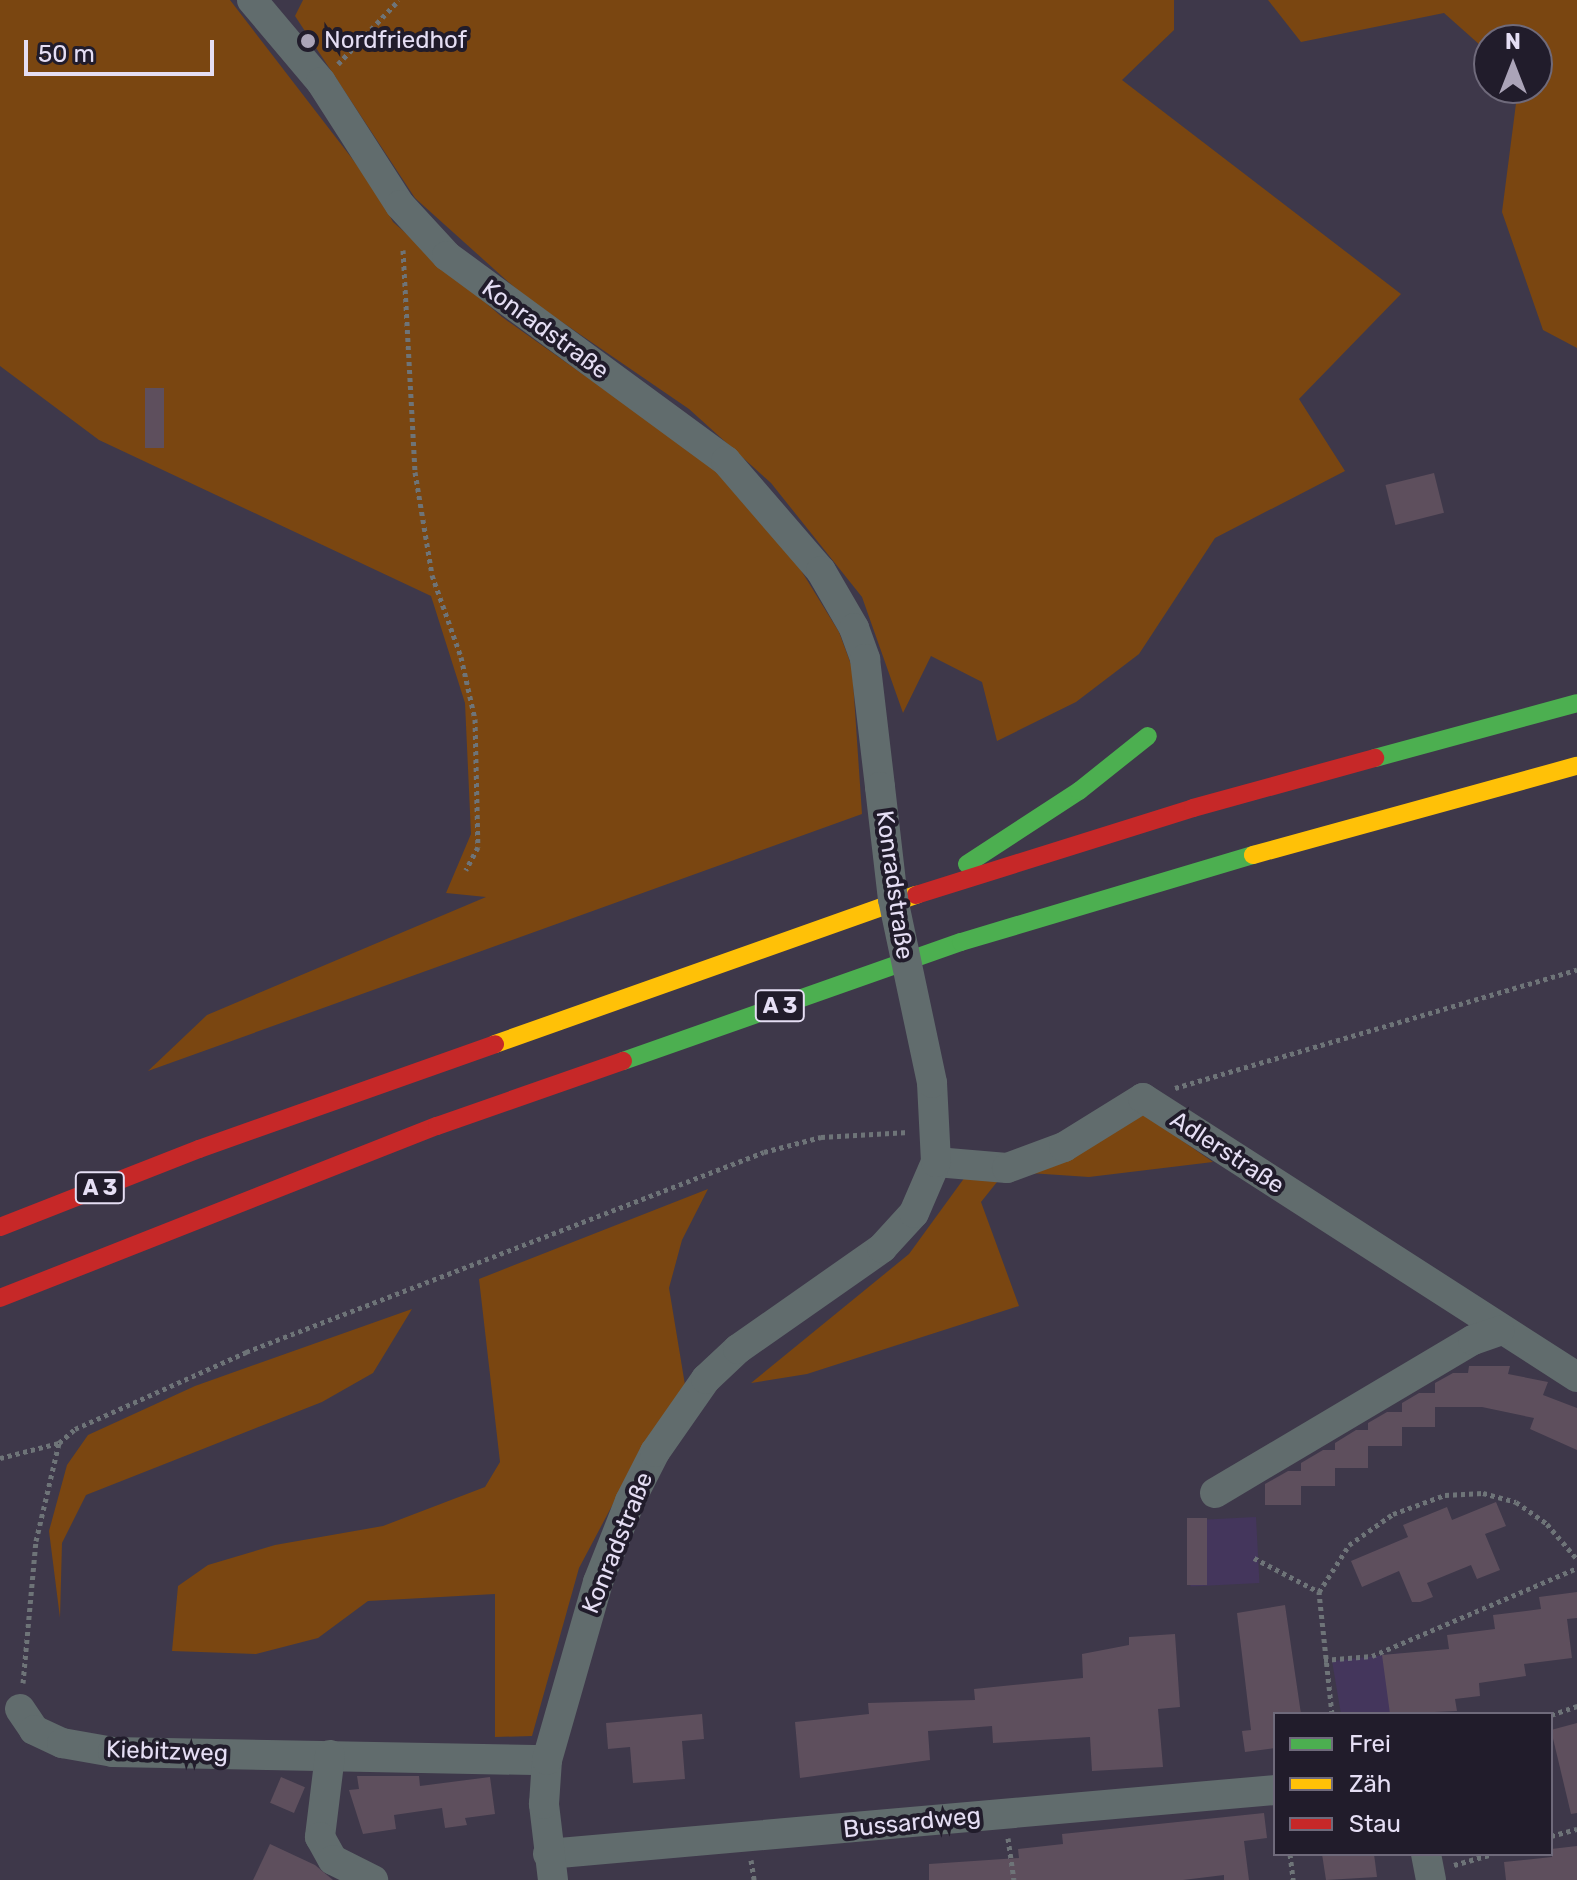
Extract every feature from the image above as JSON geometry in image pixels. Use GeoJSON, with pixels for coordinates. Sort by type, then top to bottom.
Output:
{"type":"FeatureCollection","features":[{"type":"Feature","properties":{"kind":"highway","name":"A 3"},"geometry":{"type":"LineString","coordinates":[[0,1227],[199,1149],[922,893],[1193,808],[1577,703]]}},
{"type":"Feature","properties":{"kind":"highway"},"geometry":{"type":"LineString","coordinates":[[922,893],[1079,791],[1148,736]]}},
{"type":"Feature","properties":{"kind":"highway","name":"A 3"},"geometry":{"type":"LineString","coordinates":[[0,1298],[437,1126],[961,942],[1150,883],[1577,766]]}},
{"type":"Feature","properties":{"kind":"street","name":"Konradstraße"},"geometry":{"type":"LineString","coordinates":[[252,0],[321,82],[400,205],[447,256],[505,302],[726,461],[821,571],[854,628],[865,659],[893,899],[932,1083],[937,1130],[936,1162],[914,1213],[882,1248],[738,1349],[679,1415],[630,1501],[598,1582],[547,1760],[550,1867]]}},
{"type":"Feature","properties":{"kind":"street","name":"Adlerstraße"},"geometry":{"type":"LineString","coordinates":[[936,1162],[1007,1168],[1064,1147],[1143,1098],[1499,1331],[1577,1377]]}},
{"type":"Feature","properties":{"kind":"street"},"geometry":{"type":"LineString","coordinates":[[1215,1493],[1473,1340],[1499,1331]]}},
{"type":"Feature","properties":{"kind":"street","name":"Kiebitzweg"},"geometry":{"type":"LineString","coordinates":[[20,1709],[34,1730],[62,1743],[113,1752],[547,1760]]}},
{"type":"Feature","properties":{"kind":"street"},"geometry":{"type":"LineString","coordinates":[[330,1755],[320,1837],[333,1860],[373,1880]]}},
{"type":"Feature","properties":{"kind":"street","name":"Bussardweg"},"geometry":{"type":"LineString","coordinates":[[550,1867],[1005,1813],[1273,1790]]}},
{"type":"Feature","properties":{"kind":"path"},"geometry":{"type":"LineString","coordinates":[[321,82],[399,0]]}},
{"type":"Feature","properties":{"kind":"path"},"geometry":{"type":"LineString","coordinates":[[400,205],[415,472],[432,575],[461,657],[475,719],[478,847],[466,870]]}},
{"type":"Feature","properties":{"kind":"path"},"geometry":{"type":"LineString","coordinates":[[1143,1098],[1577,970]]}},
{"type":"Feature","properties":{"kind":"path"},"geometry":{"type":"LineString","coordinates":[[0,1458],[59,1443],[75,1429],[246,1352],[764,1152],[821,1137],[937,1130]]}},
{"type":"Feature","properties":{"kind":"path"},"geometry":{"type":"LineString","coordinates":[[20,1709],[36,1541],[59,1443]]}},
{"type":"Feature","properties":{"kind":"path"},"geometry":{"type":"LineString","coordinates":[[1332,1712],[1319,1592],[1349,1545],[1393,1514],[1445,1495],[1483,1493],[1516,1502],[1547,1524],[1577,1559]]}},
{"type":"Feature","properties":{"kind":"path"},"geometry":{"type":"LineString","coordinates":[[1254,1558],[1319,1592]]}},
{"type":"Feature","properties":{"kind":"path"},"geometry":{"type":"LineString","coordinates":[[1324,1660],[1372,1656],[1577,1568]]}},
{"type":"Feature","properties":{"kind":"path"},"geometry":{"type":"LineString","coordinates":[[1553,1714],[1577,1706]]}},
{"type":"Feature","properties":{"kind":"path"},"geometry":{"type":"LineString","coordinates":[[1005,1813],[1014,1880]]}},
{"type":"Feature","properties":{"kind":"path"},"geometry":{"type":"LineString","coordinates":[[1553,1835],[1577,1829]]}},
{"type":"Feature","properties":{"kind":"path"},"geometry":{"type":"LineString","coordinates":[[1290,1856],[1293,1880]]}},
{"type":"Feature","properties":{"kind":"path"},"geometry":{"type":"LineString","coordinates":[[1429,1869],[1484,1856]]}},
{"type":"Feature","properties":{"kind":"path"},"geometry":{"type":"LineString","coordinates":[[751,1859],[754,1880]]}},
{"type":"Feature","properties":{"kind":"shaded area"},"geometry":{"type":"Polygon","coordinates":[[[0,0],[230,0],[374,187],[393,222],[502,317],[718,470],[799,567],[839,632],[852,667],[862,814],[148,1071],[207,1015],[486,897],[446,893],[471,834],[465,703],[431,596],[99,440],[0,366],[0,0]]]}},
{"type":"Feature","properties":{"kind":"shaded area"},"geometry":{"type":"Polygon","coordinates":[[[303,0],[1174,0],[1174,30],[1122,80],[1401,294],[1299,399],[1345,471],[1215,538],[1139,654],[1076,702],[997,741],[982,682],[931,656],[903,713],[862,597],[771,483],[689,409],[524,296],[415,198],[295,16],[303,0]]]}},
{"type":"Feature","properties":{"kind":"shaded area"},"geometry":{"type":"Polygon","coordinates":[[[1268,0],[1577,0],[1577,348],[1543,330],[1502,212],[1516,104],[1553,104],[1553,24],[1473,24],[1473,39],[1444,13],[1301,42],[1268,0]]]}},
{"type":"Feature","properties":{"kind":"shaded area"},"geometry":{"type":"Polygon","coordinates":[[[1145,1115],[1213,1162],[1089,1177],[1029,1173],[1121,1123],[1145,1115]]]}},
{"type":"Feature","properties":{"kind":"shaded area"},"geometry":{"type":"Polygon","coordinates":[[[965,1177],[1001,1177],[981,1202],[1019,1306],[807,1374],[751,1383],[909,1254],[965,1177]]]}},
{"type":"Feature","properties":{"kind":"shaded area"},"geometry":{"type":"Polygon","coordinates":[[[708,1189],[682,1240],[669,1288],[686,1391],[623,1485],[579,1568],[532,1736],[495,1737],[495,1594],[368,1601],[318,1638],[256,1654],[172,1651],[178,1586],[208,1565],[275,1545],[383,1526],[485,1487],[500,1462],[479,1279],[708,1189]]]}},
{"type":"Feature","properties":{"kind":"shaded area"},"geometry":{"type":"Polygon","coordinates":[[[412,1309],[373,1373],[322,1402],[86,1495],[62,1543],[60,1618],[49,1531],[67,1465],[88,1435],[195,1386],[412,1309]]]}},
{"type":"Feature","properties":{"kind":"shaded area"},"geometry":{"type":"Polygon","coordinates":[[[1256,1517],[1259,1583],[1191,1587],[1187,1521],[1256,1517]]]}},
{"type":"Feature","properties":{"kind":"shaded area"},"geometry":{"type":"Polygon","coordinates":[[[1402,1653],[1410,1712],[1341,1712],[1332,1661],[1402,1653]]]}},
{"type":"Feature","properties":{"kind":"building"},"geometry":{"type":"Polygon","coordinates":[[[145,388],[164,388],[164,448],[145,448],[145,388]]]}},
{"type":"Feature","properties":{"kind":"building"},"geometry":{"type":"Polygon","coordinates":[[[1434,473],[1444,513],[1395,525],[1385,485],[1434,473]]]}},
{"type":"Feature","properties":{"kind":"building"},"geometry":{"type":"Polygon","coordinates":[[[1469,1366],[1510,1366],[1508,1374],[1548,1382],[1543,1395],[1577,1408],[1577,1450],[1530,1429],[1534,1418],[1482,1407],[1435,1407],[1435,1427],[1402,1427],[1402,1446],[1368,1446],[1368,1468],[1335,1468],[1335,1443],[1356,1430],[1368,1430],[1368,1423],[1387,1412],[1402,1412],[1402,1403],[1419,1393],[1435,1393],[1435,1383],[1453,1373],[1468,1373],[1469,1366]]]}},
{"type":"Feature","properties":{"kind":"building"},"geometry":{"type":"Polygon","coordinates":[[[1323,1450],[1335,1450],[1335,1486],[1301,1486],[1301,1463],[1323,1450]]]}},
{"type":"Feature","properties":{"kind":"building"},"geometry":{"type":"Polygon","coordinates":[[[1288,1471],[1301,1471],[1301,1505],[1265,1505],[1265,1484],[1288,1471]]]}},
{"type":"Feature","properties":{"kind":"building"},"geometry":{"type":"Polygon","coordinates":[[[1496,1502],[1506,1526],[1485,1534],[1500,1570],[1477,1579],[1471,1565],[1427,1583],[1433,1597],[1420,1602],[1412,1602],[1399,1571],[1362,1587],[1351,1561],[1408,1537],[1403,1525],[1447,1507],[1452,1520],[1496,1502]]]}},
{"type":"Feature","properties":{"kind":"building"},"geometry":{"type":"Polygon","coordinates":[[[1187,1518],[1207,1518],[1207,1585],[1187,1585],[1187,1518]]]}},
{"type":"Feature","properties":{"kind":"building"},"geometry":{"type":"Polygon","coordinates":[[[1577,1592],[1577,1618],[1567,1619],[1572,1658],[1524,1664],[1526,1676],[1479,1683],[1480,1696],[1455,1699],[1457,1711],[1390,1712],[1382,1655],[1449,1649],[1447,1635],[1495,1629],[1493,1615],[1541,1609],[1539,1597],[1577,1592]]]}},
{"type":"Feature","properties":{"kind":"building"},"geometry":{"type":"Polygon","coordinates":[[[1285,1605],[1301,1712],[1273,1712],[1273,1748],[1245,1752],[1242,1731],[1251,1730],[1237,1613],[1285,1605]]]}},
{"type":"Feature","properties":{"kind":"building"},"geometry":{"type":"Polygon","coordinates":[[[1175,1634],[1180,1707],[1158,1709],[1163,1767],[1092,1771],[1090,1737],[993,1743],[992,1726],[928,1731],[930,1760],[800,1778],[795,1722],[869,1714],[868,1703],[975,1700],[974,1689],[1083,1678],[1082,1654],[1129,1645],[1129,1637],[1175,1634]]]}},
{"type":"Feature","properties":{"kind":"building"},"geometry":{"type":"Polygon","coordinates":[[[702,1714],[704,1739],[682,1741],[685,1779],[633,1783],[630,1747],[608,1749],[606,1723],[702,1714]]]}},
{"type":"Feature","properties":{"kind":"building"},"geometry":{"type":"Polygon","coordinates":[[[1577,1723],[1577,1813],[1571,1814],[1553,1729],[1577,1723]]]}},
{"type":"Feature","properties":{"kind":"building"},"geometry":{"type":"Polygon","coordinates":[[[357,1776],[419,1776],[420,1786],[490,1777],[495,1814],[465,1818],[467,1825],[445,1828],[442,1808],[394,1815],[396,1829],[363,1834],[349,1790],[359,1789],[357,1776]]]}},
{"type":"Feature","properties":{"kind":"building"},"geometry":{"type":"Polygon","coordinates":[[[281,1777],[305,1787],[294,1813],[270,1803],[281,1777]]]}},
{"type":"Feature","properties":{"kind":"building"},"geometry":{"type":"Polygon","coordinates":[[[1264,1813],[1267,1838],[1244,1841],[1249,1880],[1224,1880],[1224,1875],[1183,1880],[929,1880],[929,1864],[1019,1858],[1018,1849],[1063,1844],[1062,1834],[1264,1813]]]}},
{"type":"Feature","properties":{"kind":"building"},"geometry":{"type":"Polygon","coordinates":[[[270,1844],[315,1865],[333,1880],[253,1880],[270,1844]]]}},
{"type":"Feature","properties":{"kind":"building"},"geometry":{"type":"Polygon","coordinates":[[[1577,1846],[1577,1880],[1506,1880],[1504,1862],[1552,1857],[1553,1849],[1577,1846]]]}},
{"type":"Feature","properties":{"kind":"building"},"geometry":{"type":"Polygon","coordinates":[[[1322,1856],[1374,1856],[1377,1877],[1326,1880],[1322,1856]]]}},
{"type":"Feature","properties":{"kind":"traffic: fast"},"geometry":{"type":"LineString","coordinates":[[1375,758],[1577,703]]}},
{"type":"Feature","properties":{"kind":"traffic: fast"},"geometry":{"type":"LineString","coordinates":[[967,864],[1079,791],[1148,736]]}},
{"type":"Feature","properties":{"kind":"traffic: fast"},"geometry":{"type":"LineString","coordinates":[[623,1061],[961,942],[1253,855]]}},
{"type":"Feature","properties":{"kind":"traffic: slow"},"geometry":{"type":"LineString","coordinates":[[1253,855],[1577,766]]}},
{"type":"Feature","properties":{"kind":"traffic: slow"},"geometry":{"type":"LineString","coordinates":[[495,1044],[916,895]]}},
{"type":"Feature","properties":{"kind":"traffic: jam"},"geometry":{"type":"LineString","coordinates":[[916,895],[1193,808],[1375,758]]}},
{"type":"Feature","properties":{"kind":"traffic: jam"},"geometry":{"type":"LineString","coordinates":[[0,1227],[199,1149],[495,1044]]}},
{"type":"Feature","properties":{"kind":"traffic: jam"},"geometry":{"type":"LineString","coordinates":[[0,1298],[437,1126],[623,1061]]}},
{"type":"Feature","properties":{"kind":"place","name":"Nordfriedhof"},"geometry":{"type":"Point","coordinates":[308,41]}}]}
